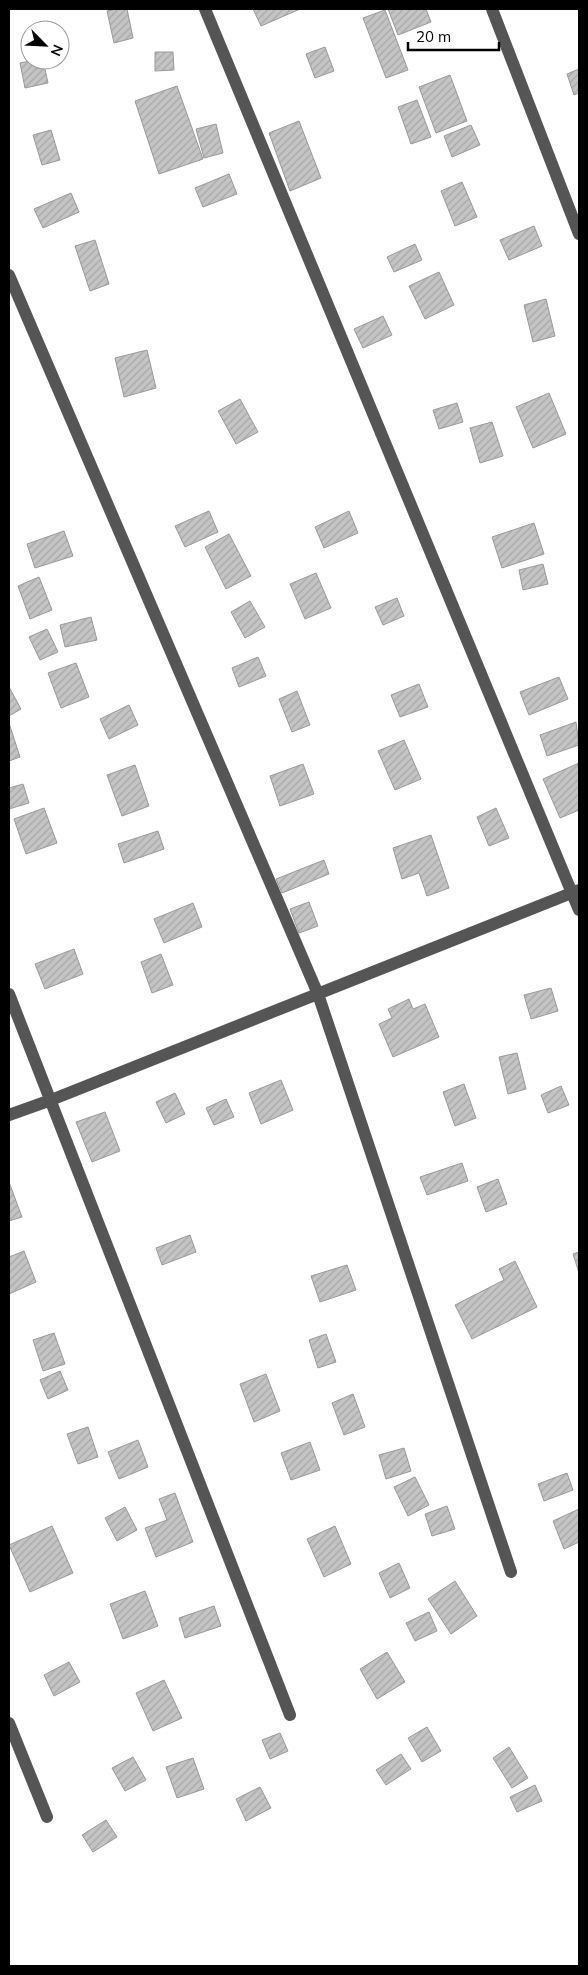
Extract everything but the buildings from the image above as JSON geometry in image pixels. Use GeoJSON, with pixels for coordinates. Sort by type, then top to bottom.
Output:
{"type":"FeatureCollection","features":[{"type":"Feature","properties":{"kind":"street"},"geometry":{"type":"LineString","coordinates":[[205,9],[576,891],[579,910]]}},
{"type":"Feature","properties":{"kind":"street"},"geometry":{"type":"LineString","coordinates":[[492,9],[579,234]]}},
{"type":"Feature","properties":{"kind":"street"},"geometry":{"type":"LineString","coordinates":[[9,275],[318,994],[511,1572]]}},
{"type":"Feature","properties":{"kind":"street"},"geometry":{"type":"LineString","coordinates":[[9,1115],[52,1100],[576,891]]}},
{"type":"Feature","properties":{"kind":"street"},"geometry":{"type":"LineString","coordinates":[[9,994],[52,1100],[290,1715]]}},
{"type":"Feature","properties":{"kind":"street"},"geometry":{"type":"LineString","coordinates":[[9,1723],[47,1817]]}}]}
